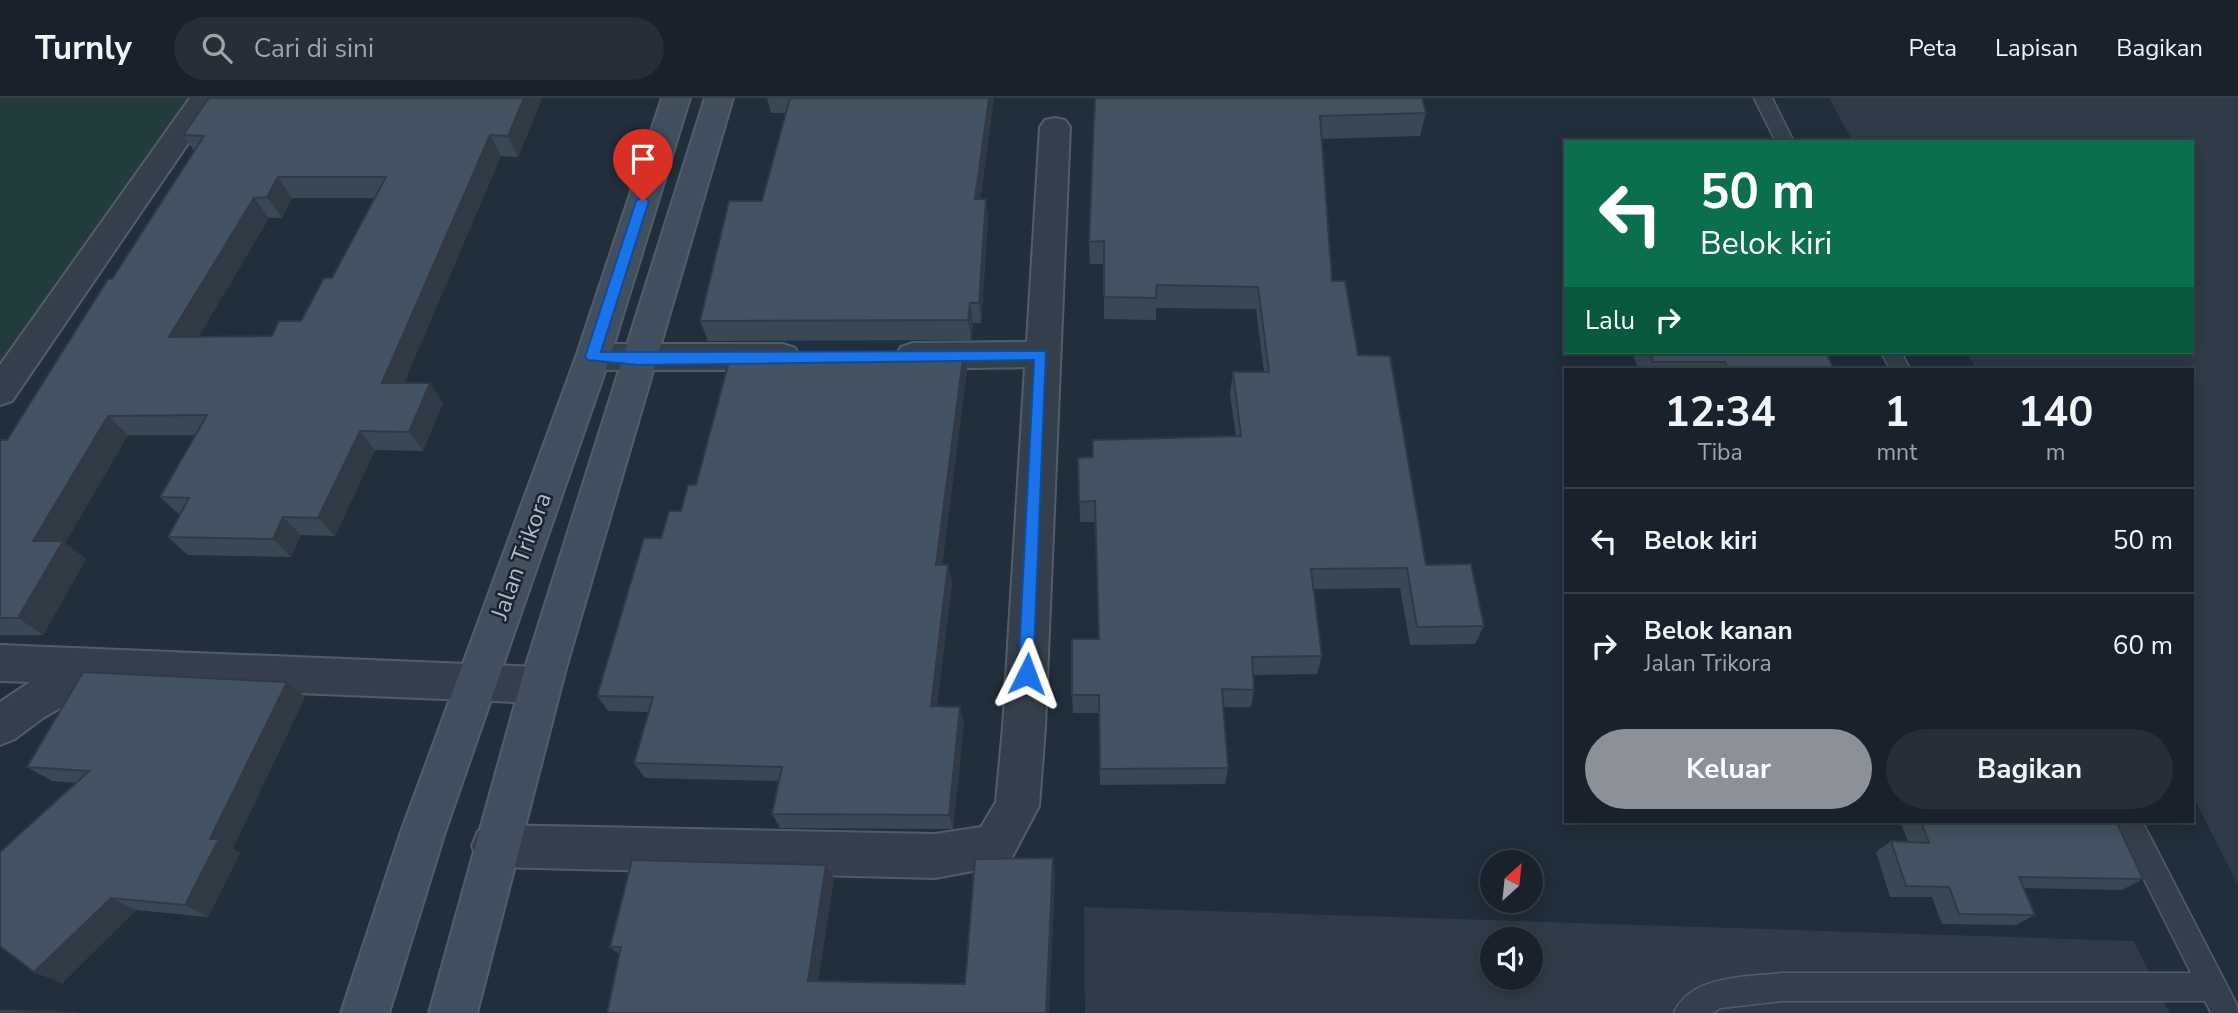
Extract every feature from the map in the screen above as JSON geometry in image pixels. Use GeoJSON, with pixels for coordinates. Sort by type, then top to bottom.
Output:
{"type":"FeatureCollection","features":[{"type":"Feature","properties":{"kind":"main road","name":"Jalan Trikora"},"geometry":{"type":"LineString","coordinates":[[365,1013],[422,832],[593,357],[676,98]]}},
{"type":"Feature","properties":{"kind":"main road"},"geometry":{"type":"LineString","coordinates":[[453,1013],[494,846],[540,685],[719,98]]}},
{"type":"Feature","properties":{"kind":"street"},"geometry":{"type":"LineString","coordinates":[[0,392],[205,98]]}},
{"type":"Feature","properties":{"kind":"street"},"geometry":{"type":"LineString","coordinates":[[494,846],[935,856],[994,846],[1017,806],[1024,727],[1041,354],[1055,127]]}},
{"type":"Feature","properties":{"kind":"street"},"geometry":{"type":"LineString","coordinates":[[888,356],[1041,354]]}},
{"type":"Feature","properties":{"kind":"street"},"geometry":{"type":"LineString","coordinates":[[593,357],[819,357]]}},
{"type":"Feature","properties":{"kind":"street"},"geometry":{"type":"LineString","coordinates":[[0,663],[98,665],[475,685],[540,685]]}},
{"type":"Feature","properties":{"kind":"street"},"geometry":{"type":"LineString","coordinates":[[0,726],[28,705],[98,665]]}},
{"type":"Feature","properties":{"kind":"lane"},"geometry":{"type":"LineString","coordinates":[[1763,98],[1784,140]]}},
{"type":"Feature","properties":{"kind":"lane"},"geometry":{"type":"LineString","coordinates":[[2129,823],[2226,1013]]}},
{"type":"Feature","properties":{"kind":"lane"},"geometry":{"type":"LineString","coordinates":[[1688,1013],[1717,994],[1782,987],[2212,987]]}},
{"type":"Feature","properties":{"kind":"shaded area"},"geometry":{"type":"Polygon","coordinates":[[[1829,98],[2238,98],[2238,885],[2194,798],[2194,368],[1975,368],[1968,354],[2194,354],[2194,140],[1852,140],[1829,98]]]}},
{"type":"Feature","properties":{"kind":"shaded area"},"geometry":{"type":"Polygon","coordinates":[[[1084,907],[2134,941],[2169,1013],[1085,1013],[1084,907]]]}},
{"type":"Feature","properties":{"kind":"green space"},"geometry":{"type":"Polygon","coordinates":[[[0,98],[189,98],[0,366],[0,98]]]}},
{"type":"Feature","properties":{"kind":"building"},"geometry":{"type":"Polygon","coordinates":[[[209,98],[524,98],[508,136],[490,135],[382,383],[430,383],[409,432],[360,431],[318,518],[283,517],[273,539],[168,537],[189,498],[160,497],[207,415],[108,416],[33,541],[63,541],[18,618],[0,618],[0,440],[7,440],[108,279],[112,279],[204,136],[183,135],[209,98]],[[278,177],[267,197],[254,198],[169,337],[272,336],[279,321],[301,321],[324,278],[332,278],[386,177],[278,177]]]}},
{"type":"Feature","properties":{"kind":"building"},"geometry":{"type":"Polygon","coordinates":[[[790,98],[989,98],[975,199],[986,199],[979,303],[970,303],[968,320],[700,321],[729,201],[762,201],[790,98]]]}},
{"type":"Feature","properties":{"kind":"building"},"geometry":{"type":"Polygon","coordinates":[[[1095,98],[1422,98],[1426,113],[1320,116],[1332,281],[1345,281],[1358,355],[1390,356],[1426,565],[1471,564],[1484,626],[1417,627],[1407,568],[1311,569],[1322,656],[1252,657],[1254,690],[1222,689],[1228,768],[1100,769],[1099,695],[1072,695],[1072,639],[1099,639],[1095,501],[1079,502],[1078,458],[1093,457],[1093,440],[1241,436],[1233,372],[1269,372],[1258,287],[1157,285],[1156,298],[1104,297],[1104,241],[1089,242],[1095,98]]]}},
{"type":"Feature","properties":{"kind":"building"},"geometry":{"type":"Polygon","coordinates":[[[964,351],[936,565],[948,565],[931,706],[960,707],[949,815],[772,814],[782,767],[634,763],[653,697],[597,696],[644,538],[661,538],[669,511],[681,511],[688,485],[696,485],[731,354],[964,351]]]}},
{"type":"Feature","properties":{"kind":"building"},"geometry":{"type":"Polygon","coordinates":[[[1651,354],[1827,354],[1834,368],[1728,368],[1725,362],[1653,362],[1651,354]]]}},
{"type":"Feature","properties":{"kind":"building"},"geometry":{"type":"Polygon","coordinates":[[[83,672],[287,682],[210,839],[219,839],[185,905],[111,898],[34,972],[0,946],[0,852],[89,771],[27,767],[83,672]]]}},
{"type":"Feature","properties":{"kind":"building"},"geometry":{"type":"Polygon","coordinates":[[[1922,823],[2117,823],[2143,879],[2019,877],[2035,915],[1959,914],[1949,887],[1906,886],[1891,841],[1929,843],[1922,823]]]}},
{"type":"Feature","properties":{"kind":"building"},"geometry":{"type":"Polygon","coordinates":[[[1053,858],[1046,1013],[607,1013],[621,947],[610,947],[632,860],[826,865],[808,981],[965,984],[975,859],[1053,858]]]}},
{"type":"Feature","properties":{"kind":"building"},"geometry":{"type":"Polygon","coordinates":[[[0,1010],[78,1013],[0,1013],[0,1010]]]}},
{"type":"Feature","properties":{"kind":"route"},"geometry":{"type":"LineString","coordinates":[[643,201],[593,357],[638,359],[1041,354],[1027,674]]}}]}
